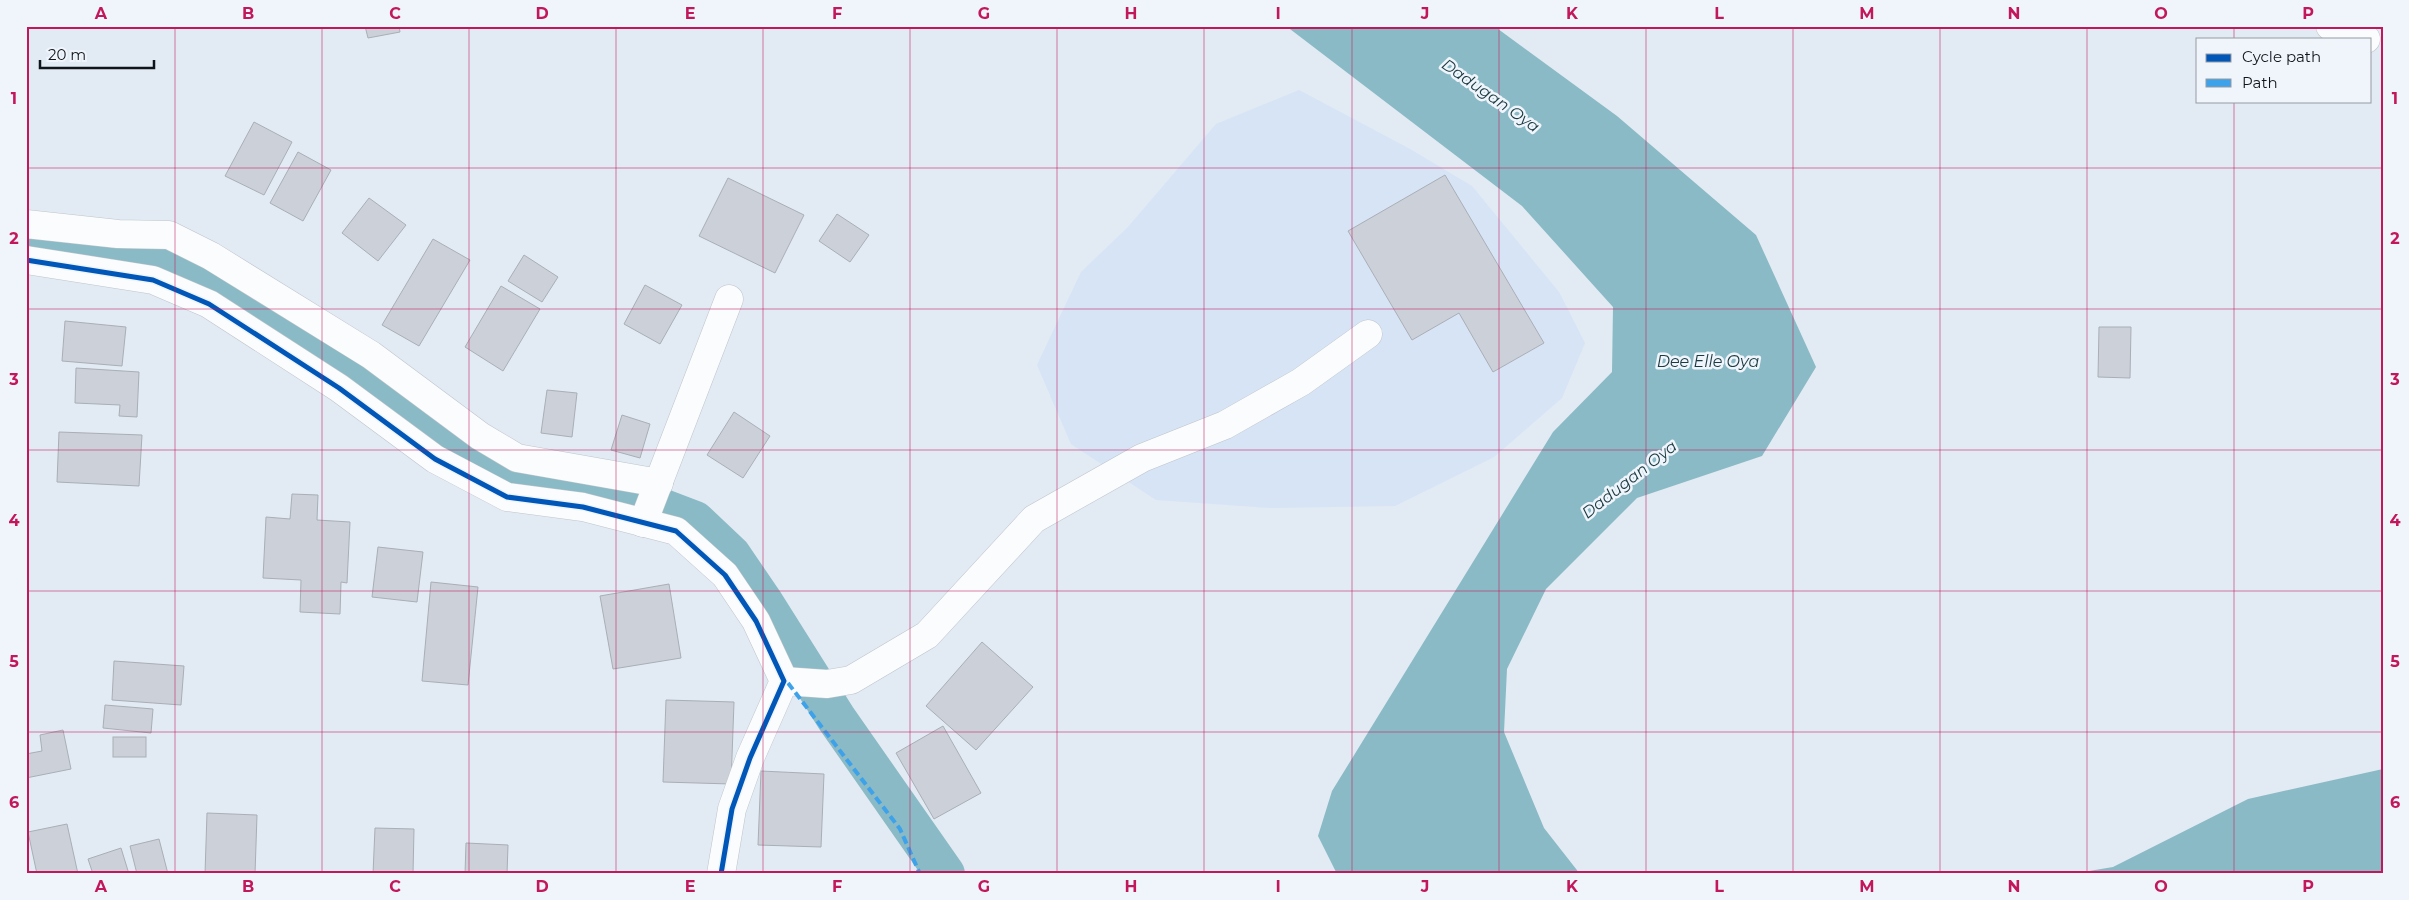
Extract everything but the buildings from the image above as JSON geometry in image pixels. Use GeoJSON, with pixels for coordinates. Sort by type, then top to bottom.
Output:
{"type":"FeatureCollection","features":[{"type":"Feature","properties":{"kind":"street"},"geometry":{"type":"LineString","coordinates":[[2330,26],[2363,38]]}},
{"type":"Feature","properties":{"kind":"street"},"geometry":{"type":"LineString","coordinates":[[26,224],[118,234],[169,235],[211,256],[371,355],[480,436],[517,458],[659,483]]}},
{"type":"Feature","properties":{"kind":"street"},"geometry":{"type":"LineString","coordinates":[[26,260],[154,280],[209,304],[339,388],[435,459],[506,497],[583,508],[676,531],[725,575],[756,621],[784,681],[750,758],[732,809],[721,874]]}},
{"type":"Feature","properties":{"kind":"street"},"geometry":{"type":"LineString","coordinates":[[643,523],[729,300]]}},
{"type":"Feature","properties":{"kind":"street"},"geometry":{"type":"LineString","coordinates":[[784,681],[827,684],[851,680],[927,636],[1034,520],[1142,458],[1225,425],[1301,382],[1368,334]]}},
{"type":"Feature","properties":{"kind":"shaded area"},"geometry":{"type":"Polygon","coordinates":[[[1299,90],[1410,149],[1472,186],[1559,292],[1585,343],[1562,398],[1494,457],[1395,506],[1270,508],[1156,500],[1071,444],[1037,365],[1081,272],[1128,227],[1216,124],[1299,90]]]}},
{"type":"Feature","properties":{"kind":"water","name":"Dee Elle Oya"},"geometry":{"type":"Polygon","coordinates":[[[1286,26],[1494,26],[1617,116],[1756,235],[1816,367],[1762,456],[1637,498],[1546,589],[1507,669],[1504,732],[1544,828],[1580,874],[1337,874],[1318,836],[1332,791],[1553,432],[1612,372],[1613,307],[1522,206],[1286,26]]]}},
{"type":"Feature","properties":{"kind":"water"},"geometry":{"type":"Polygon","coordinates":[[[2383,769],[2383,874],[2071,874],[2113,867],[2248,799],[2383,769]]]}},
{"type":"Feature","properties":{"kind":"waterway"},"geometry":{"type":"LineString","coordinates":[[26,241],[130,257],[184,269],[328,349],[500,464],[533,481],[645,502],[695,521],[731,555],[836,718],[945,874]]}},
{"type":"Feature","properties":{"kind":"marked path"},"geometry":{"type":"LineString","coordinates":[[788,683],[900,829],[920,874]]}},
{"type":"Feature","properties":{"kind":"cycle path"},"geometry":{"type":"LineString","coordinates":[[26,260],[153,280],[209,304],[339,388],[435,459],[507,497],[583,507],[676,531],[725,575],[756,621],[784,681],[750,758],[732,809],[721,874]]}},
{"type":"Feature","properties":{"kind":"water label","name":"Dadugan Oya"},"geometry":{"type":"Point","coordinates":[1491,95]}},
{"type":"Feature","properties":{"kind":"water label","name":"Dadugan Oya"},"geometry":{"type":"Point","coordinates":[1629,479]}}]}
